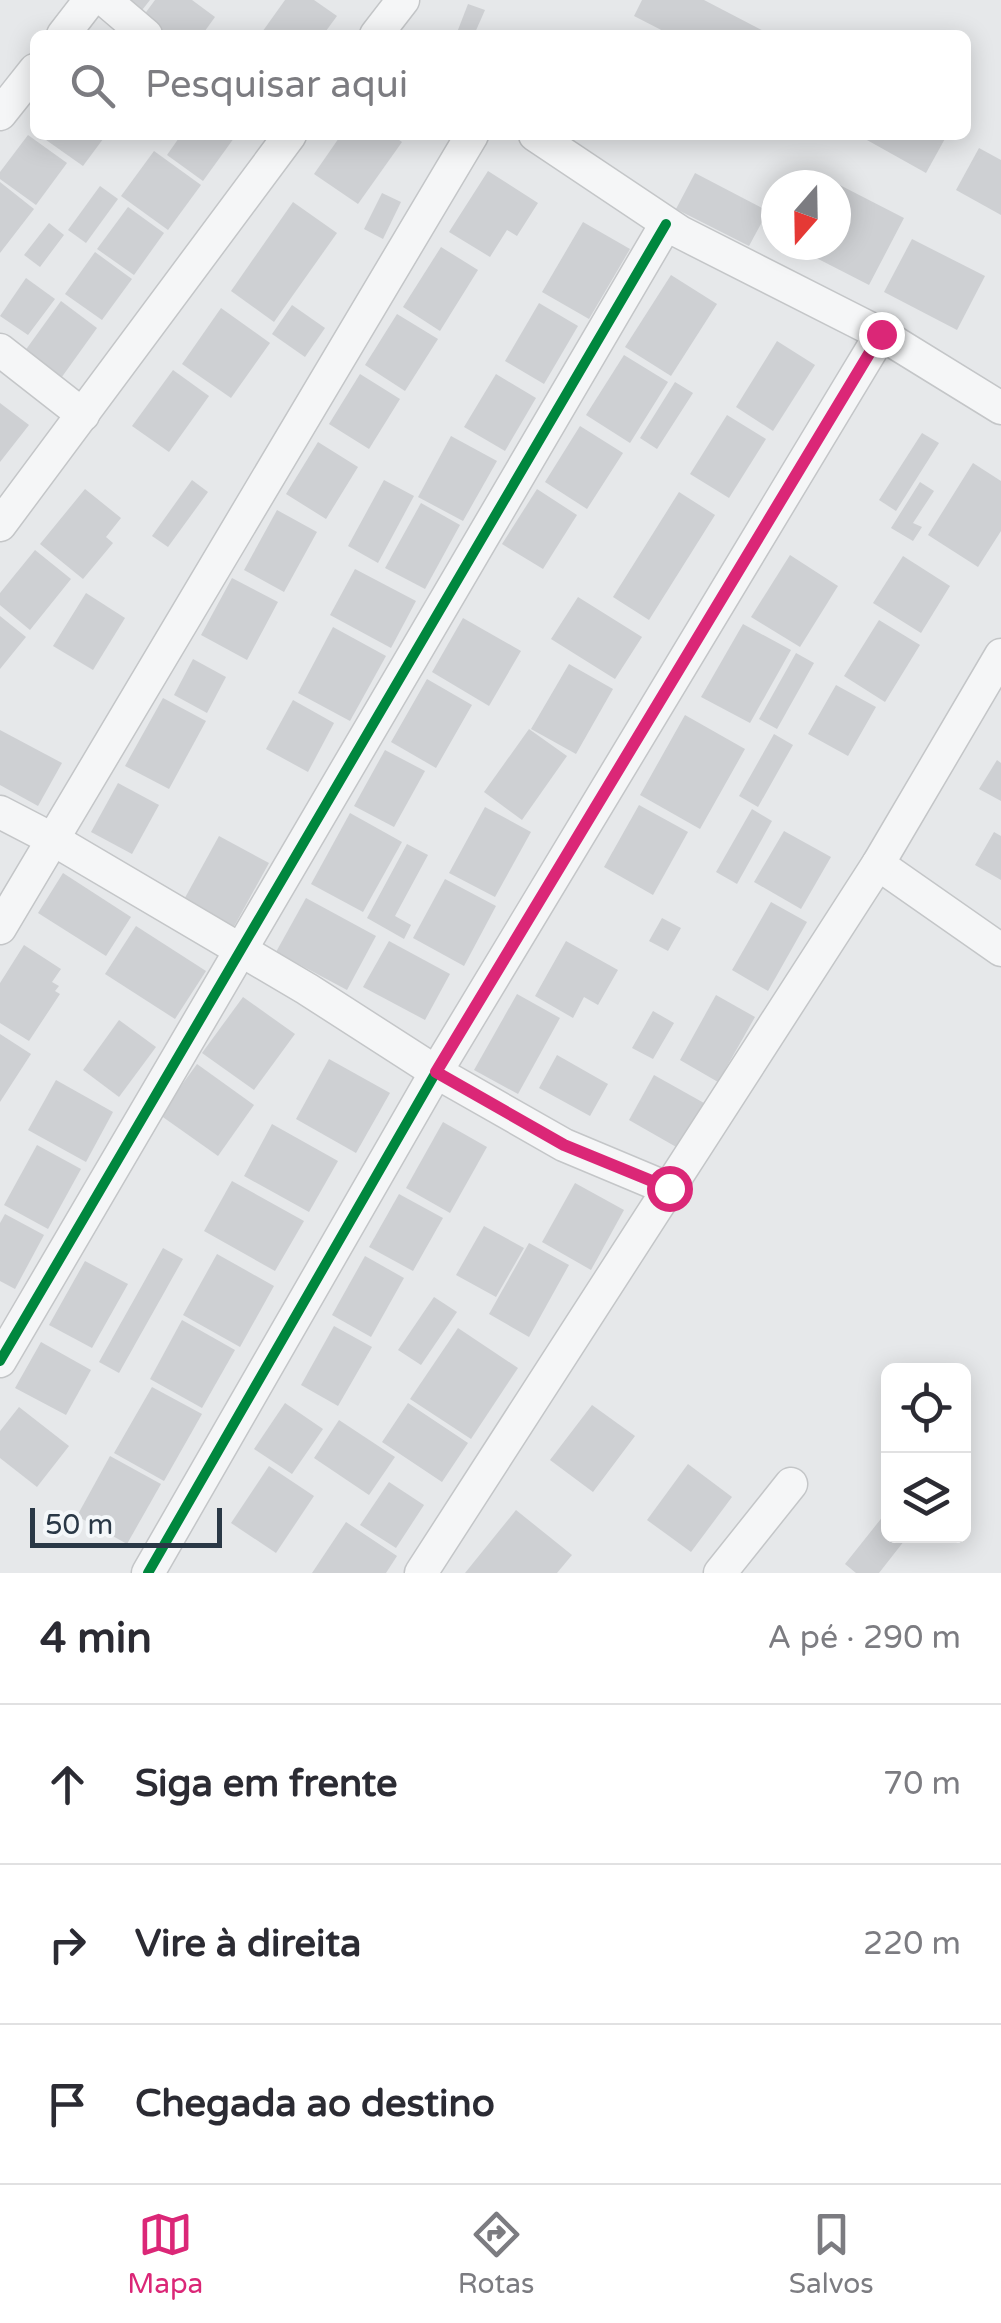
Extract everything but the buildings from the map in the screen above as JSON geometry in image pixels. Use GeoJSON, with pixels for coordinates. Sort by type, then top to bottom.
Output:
{"type":"FeatureCollection","features":[{"type":"Feature","properties":{"kind":"street"},"geometry":{"type":"LineString","coordinates":[[67,30],[90,0]]}},
{"type":"Feature","properties":{"kind":"street"},"geometry":{"type":"LineString","coordinates":[[105,0],[140,30]]}},
{"type":"Feature","properties":{"kind":"street"},"geometry":{"type":"LineString","coordinates":[[381,30],[403,0]]}},
{"type":"Feature","properties":{"kind":"street"},"geometry":{"type":"LineString","coordinates":[[0,114],[30,76]]}},
{"type":"Feature","properties":{"kind":"street"},"geometry":{"type":"LineString","coordinates":[[0,525],[83,415],[277,140]]}},
{"type":"Feature","properties":{"kind":"street"},"geometry":{"type":"LineString","coordinates":[[0,928],[469,140]]}},
{"type":"Feature","properties":{"kind":"street"},"geometry":{"type":"LineString","coordinates":[[542,140],[666,224],[881,334],[1001,408]]}},
{"type":"Feature","properties":{"kind":"street"},"geometry":{"type":"LineString","coordinates":[[0,1361],[666,224]]}},
{"type":"Feature","properties":{"kind":"street"},"geometry":{"type":"LineString","coordinates":[[148,1573],[436,1072],[881,334]]}},
{"type":"Feature","properties":{"kind":"street"},"geometry":{"type":"LineString","coordinates":[[0,350],[83,415]]}},
{"type":"Feature","properties":{"kind":"street"},"geometry":{"type":"LineString","coordinates":[[421,1573],[878,864],[1001,656]]}},
{"type":"Feature","properties":{"kind":"street"},"geometry":{"type":"LineString","coordinates":[[0,812],[54,840],[307,990],[436,1072],[564,1145],[669,1188]]}},
{"type":"Feature","properties":{"kind":"street"},"geometry":{"type":"LineString","coordinates":[[878,864],[1001,950]]}},
{"type":"Feature","properties":{"kind":"street"},"geometry":{"type":"LineString","coordinates":[[720,1573],[790,1484]]}},
{"type":"Feature","properties":{"kind":"cycle path"},"geometry":{"type":"LineString","coordinates":[[0,1361],[666,224]]}},
{"type":"Feature","properties":{"kind":"cycle path"},"geometry":{"type":"LineString","coordinates":[[148,1573],[436,1072],[881,334]]}},
{"type":"Feature","properties":{"kind":"route"},"geometry":{"type":"LineString","coordinates":[[669,1188],[564,1145],[436,1072],[881,334]]}}]}
